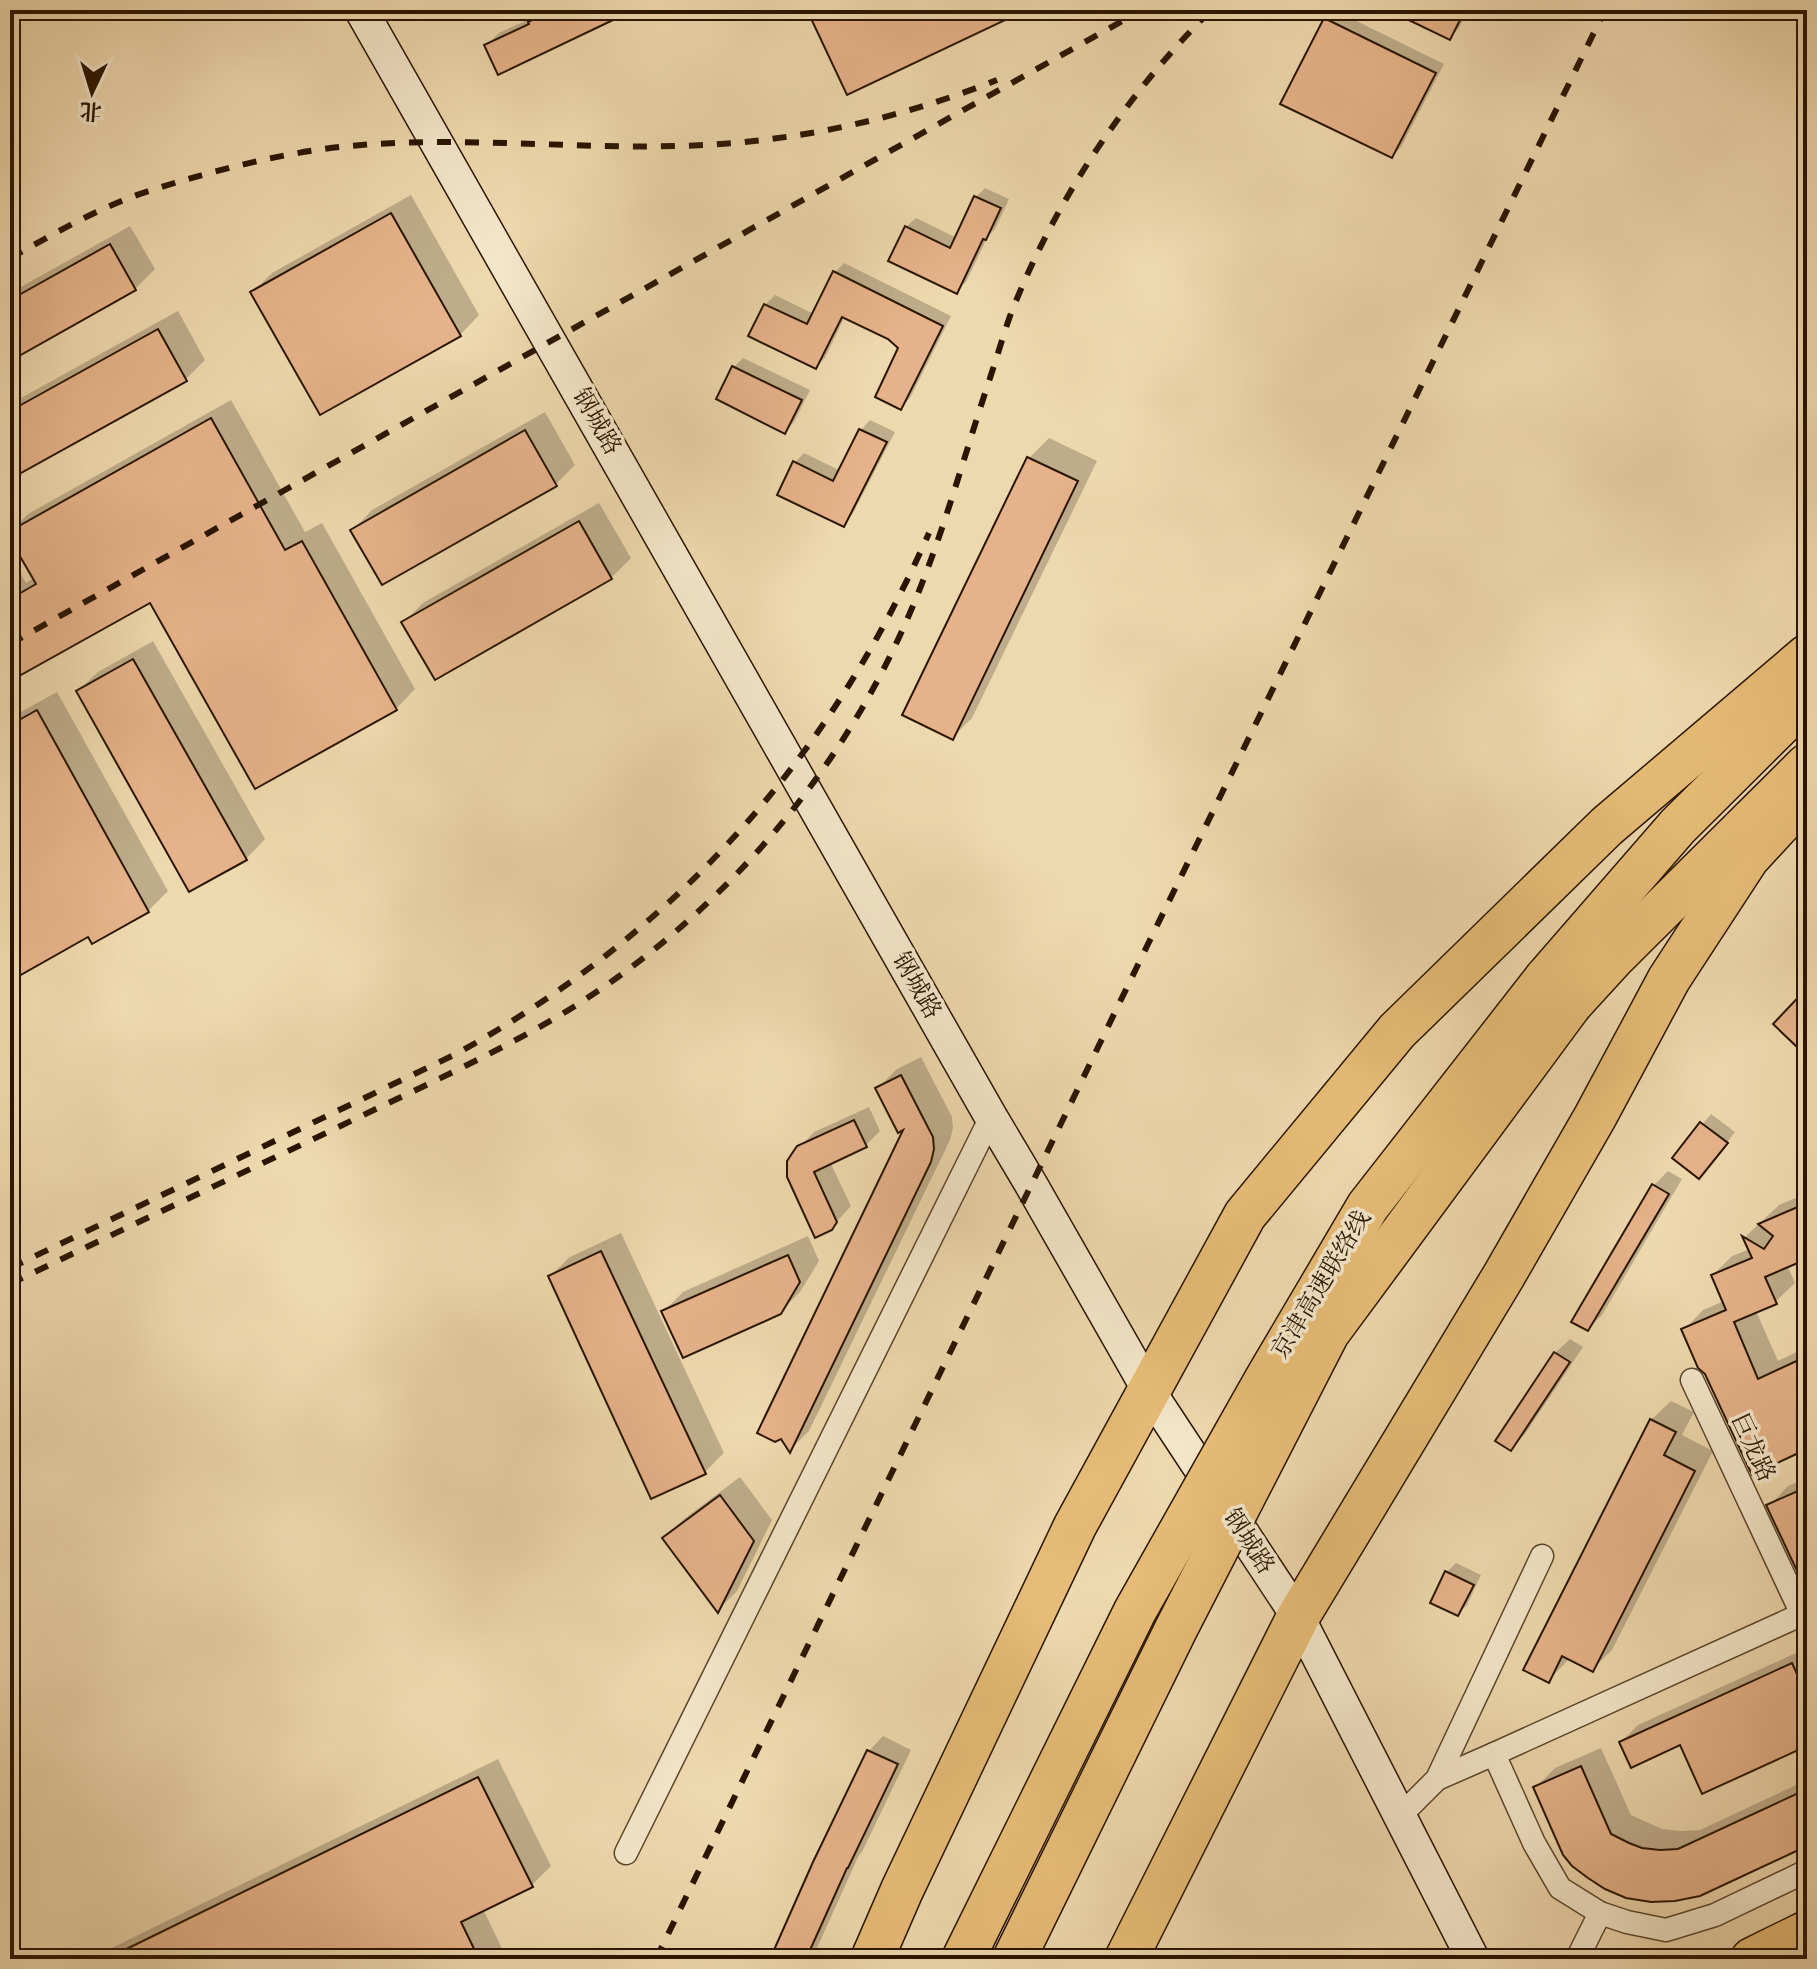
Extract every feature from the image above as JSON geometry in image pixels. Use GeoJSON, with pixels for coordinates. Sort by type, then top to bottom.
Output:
{"type":"FeatureCollection","features":[{"type":"Feature","properties":{"kind":"highway"},"geometry":{"type":"LineString","coordinates":[[872,1959],[1075,1526],[1245,1215],[1397,1031],[1607,826],[1807,656]]}},
{"type":"Feature","properties":{"kind":"highway","name":"京津高速联络线"},"geometry":{"type":"LineString","coordinates":[[1014,1959],[1176,1629],[1328,1333],[1559,991],[1678,826],[1807,698]]}},
{"type":"Feature","properties":{"kind":"highway","name":"京津高速联络线"},"geometry":{"type":"LineString","coordinates":[[963,1959],[1135,1611],[1368,1206],[1559,991],[1613,958],[1807,765]]}},
{"type":"Feature","properties":{"kind":"highway"},"geometry":{"type":"LineString","coordinates":[[1126,1959],[1298,1617],[1503,1277],[1595,1117],[1669,979],[1748,858],[1807,794]]}},
{"type":"Feature","properties":{"kind":"highway"},"geometry":{"type":"LineString","coordinates":[[1757,1958],[1807,1932]]}},
{"type":"Feature","properties":{"kind":"street","name":"钢城路"},"geometry":{"type":"LineString","coordinates":[[361,10],[1149,1391],[1298,1617],[1473,1959]]}},
{"type":"Feature","properties":{"kind":"street"},"geometry":{"type":"LineString","coordinates":[[626,1853],[991,1117]]}},
{"type":"Feature","properties":{"kind":"street","name":"巨龙路"},"geometry":{"type":"LineString","coordinates":[[1692,1380],[1805,1617]]}},
{"type":"Feature","properties":{"kind":"street"},"geometry":{"type":"LineString","coordinates":[[1400,1816],[1437,1779],[1542,1556]]}},
{"type":"Feature","properties":{"kind":"street"},"geometry":{"type":"LineString","coordinates":[[1437,1779],[1805,1617]]}},
{"type":"Feature","properties":{"kind":"street"},"geometry":{"type":"LineString","coordinates":[[1494,1754],[1534,1843],[1560,1888],[1600,1913],[1666,1930],[1715,1915],[1807,1871]]}},
{"type":"Feature","properties":{"kind":"street"},"geometry":{"type":"LineString","coordinates":[[1577,1959],[1600,1913]]}},
{"type":"Feature","properties":{"kind":"building"},"geometry":{"type":"Polygon","coordinates":[[[552,10],[634,10],[498,75],[484,45],[552,10]]]}},
{"type":"Feature","properties":{"kind":"building"},"geometry":{"type":"Polygon","coordinates":[[[807,10],[1026,10],[847,95],[807,10]]]}},
{"type":"Feature","properties":{"kind":"building"},"geometry":{"type":"Polygon","coordinates":[[[1388,10],[1465,10],[1450,40],[1388,10]]]}},
{"type":"Feature","properties":{"kind":"building"},"geometry":{"type":"Polygon","coordinates":[[[1324,18],[1436,73],[1392,158],[1280,104],[1324,18]]]}},
{"type":"Feature","properties":{"kind":"building"},"geometry":{"type":"Polygon","coordinates":[[[974,196],[1001,208],[957,294],[888,261],[905,226],[950,248],[974,196]]]}},
{"type":"Feature","properties":{"kind":"building"},"geometry":{"type":"Polygon","coordinates":[[[391,213],[461,336],[320,415],[250,292],[391,213]]]}},
{"type":"Feature","properties":{"kind":"building"},"geometry":{"type":"Polygon","coordinates":[[[110,244],[136,290],[10,361],[10,300],[110,244]]]}},
{"type":"Feature","properties":{"kind":"building"},"geometry":{"type":"Polygon","coordinates":[[[833,271],[943,326],[901,410],[875,397],[898,348],[888,339],[842,317],[816,369],[748,336],[764,304],[807,324],[833,271]]]}},
{"type":"Feature","properties":{"kind":"building"},"geometry":{"type":"Polygon","coordinates":[[[158,329],[187,381],[10,479],[10,411],[158,329]]]}},
{"type":"Feature","properties":{"kind":"building"},"geometry":{"type":"Polygon","coordinates":[[[732,366],[802,400],[785,434],[716,399],[732,366]]]}},
{"type":"Feature","properties":{"kind":"building"},"geometry":{"type":"Polygon","coordinates":[[[211,418],[285,550],[302,541],[397,710],[255,789],[150,603],[10,681],[10,599],[36,584],[10,539],[10,531],[211,418]]]}},
{"type":"Feature","properties":{"kind":"building"},"geometry":{"type":"Polygon","coordinates":[[[859,429],[887,442],[844,527],[777,495],[793,461],[833,481],[859,429]]]}},
{"type":"Feature","properties":{"kind":"building"},"geometry":{"type":"Polygon","coordinates":[[[525,430],[557,486],[382,585],[350,530],[525,430]]]}},
{"type":"Feature","properties":{"kind":"building"},"geometry":{"type":"Polygon","coordinates":[[[1027,457],[1078,481],[953,740],[902,715],[1027,457]]]}},
{"type":"Feature","properties":{"kind":"building"},"geometry":{"type":"Polygon","coordinates":[[[579,521],[612,579],[435,680],[401,622],[579,521]]]}},
{"type":"Feature","properties":{"kind":"building"},"geometry":{"type":"Polygon","coordinates":[[[133,659],[247,860],[189,892],[76,691],[133,659]]]}},
{"type":"Feature","properties":{"kind":"building"},"geometry":{"type":"Polygon","coordinates":[[[37,710],[149,912],[92,944],[88,937],[10,981],[10,725],[37,710]]]}},
{"type":"Feature","properties":{"kind":"building"},"geometry":{"type":"Polygon","coordinates":[[[1807,988],[1807,1037],[1797,1047],[1773,1024],[1807,988]]]}},
{"type":"Feature","properties":{"kind":"building"},"geometry":{"type":"Polygon","coordinates":[[[901,1075],[933,1137],[931,1162],[790,1453],[781,1439],[775,1442],[757,1433],[903,1130],[898,1133],[875,1088],[901,1075]]]}},
{"type":"Feature","properties":{"kind":"building"},"geometry":{"type":"Polygon","coordinates":[[[854,1120],[867,1147],[814,1172],[837,1222],[832,1230],[815,1238],[787,1177],[787,1161],[797,1146],[854,1120]]]}},
{"type":"Feature","properties":{"kind":"building"},"geometry":{"type":"Polygon","coordinates":[[[1700,1122],[1728,1143],[1699,1179],[1672,1158],[1700,1122]]]}},
{"type":"Feature","properties":{"kind":"building"},"geometry":{"type":"Polygon","coordinates":[[[1652,1184],[1669,1194],[1588,1331],[1571,1322],[1652,1184]]]}},
{"type":"Feature","properties":{"kind":"building"},"geometry":{"type":"Polygon","coordinates":[[[1807,1203],[1807,1259],[1765,1277],[1777,1304],[1734,1322],[1758,1379],[1807,1356],[1807,1449],[1752,1475],[1681,1329],[1726,1310],[1711,1275],[1752,1258],[1742,1236],[1764,1249],[1773,1236],[1758,1224],[1807,1203]]]}},
{"type":"Feature","properties":{"kind":"building"},"geometry":{"type":"Polygon","coordinates":[[[601,1251],[706,1474],[651,1499],[548,1276],[601,1251]]]}},
{"type":"Feature","properties":{"kind":"building"},"geometry":{"type":"Polygon","coordinates":[[[788,1255],[800,1282],[781,1314],[683,1358],[661,1311],[788,1255]]]}},
{"type":"Feature","properties":{"kind":"building"},"geometry":{"type":"Polygon","coordinates":[[[1554,1352],[1570,1362],[1511,1451],[1495,1441],[1554,1352]]]}},
{"type":"Feature","properties":{"kind":"building"},"geometry":{"type":"Polygon","coordinates":[[[1650,1419],[1676,1432],[1664,1455],[1695,1471],[1593,1672],[1562,1656],[1549,1683],[1523,1670],[1650,1419]]]}},
{"type":"Feature","properties":{"kind":"building"},"geometry":{"type":"Polygon","coordinates":[[[1807,1487],[1807,1592],[1766,1505],[1807,1487]]]}},
{"type":"Feature","properties":{"kind":"building"},"geometry":{"type":"Polygon","coordinates":[[[720,1495],[754,1541],[718,1613],[662,1538],[720,1495]]]}},
{"type":"Feature","properties":{"kind":"building"},"geometry":{"type":"Polygon","coordinates":[[[1445,1571],[1474,1585],[1458,1616],[1430,1603],[1445,1571]]]}},
{"type":"Feature","properties":{"kind":"building"},"geometry":{"type":"Polygon","coordinates":[[[1792,1663],[1807,1696],[1807,1746],[1702,1794],[1680,1745],[1631,1768],[1619,1742],[1792,1663]]]}},
{"type":"Feature","properties":{"kind":"building"},"geometry":{"type":"Polygon","coordinates":[[[867,1750],[898,1764],[806,1959],[770,1959],[813,1862],[867,1750]]]}},
{"type":"Feature","properties":{"kind":"building"},"geometry":{"type":"Polygon","coordinates":[[[1581,1766],[1611,1834],[1642,1848],[1678,1849],[1807,1789],[1807,1846],[1700,1896],[1651,1902],[1626,1898],[1605,1889],[1572,1866],[1563,1855],[1533,1787],[1581,1766]]]}},
{"type":"Feature","properties":{"kind":"building"},"geometry":{"type":"Polygon","coordinates":[[[478,1777],[533,1887],[461,1922],[479,1959],[106,1959],[478,1777]]]}},
{"type":"Feature","properties":{"kind":"railway"},"geometry":{"type":"LineString","coordinates":[[10,644],[1142,10]]}},
{"type":"Feature","properties":{"kind":"railway"},"geometry":{"type":"LineString","coordinates":[[10,1284],[501,1048],[613,981],[666,940],[716,895],[805,794],[877,682],[919,592],[1010,316],[1048,232],[1070,192],[1121,115],[1179,43],[1211,10]]}},
{"type":"Feature","properties":{"kind":"railway"},"geometry":{"type":"LineString","coordinates":[[656,1959],[1605,10]]}},
{"type":"Feature","properties":{"kind":"railway"},"geometry":{"type":"LineString","coordinates":[[10,258],[120,201],[220,170],[300,153],[340,147],[425,142],[679,146],[761,140],[880,118],[997,80]]}},
{"type":"Feature","properties":{"kind":"railway"},"geometry":{"type":"LineString","coordinates":[[10,1268],[456,1054],[535,1006],[608,954],[675,896],[737,834],[793,767],[843,694],[889,616],[929,533]]}}]}
